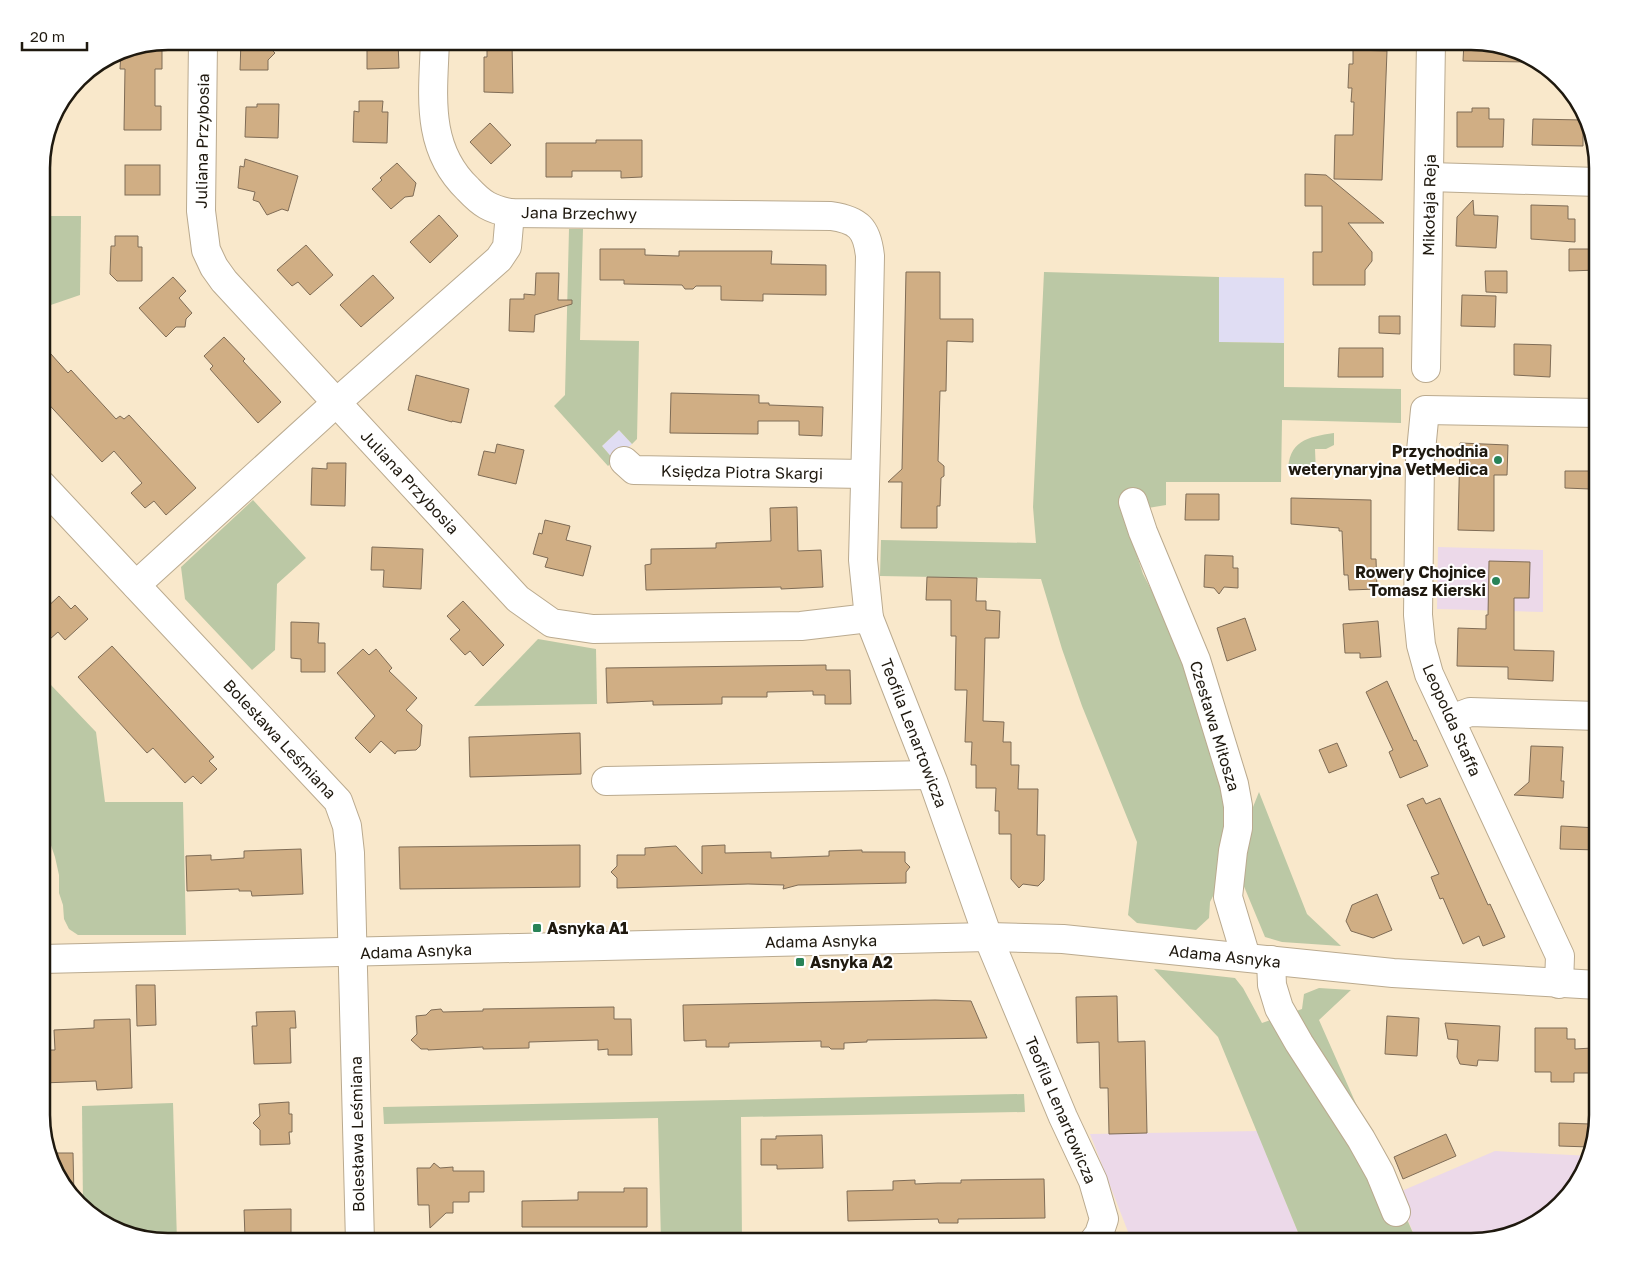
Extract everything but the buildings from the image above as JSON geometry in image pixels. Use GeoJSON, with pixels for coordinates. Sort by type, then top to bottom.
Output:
{"type":"FeatureCollection","features":[{"type":"Feature","properties":{"kind":"street","name":"Juliana Przybosia"},"geometry":{"type":"LineString","coordinates":[[203,50],[200,212],[206,250],[214,267],[224,281],[518,599],[552,623],[593,629],[801,626],[870,618]]}},
{"type":"Feature","properties":{"kind":"street","name":"Jana Brzechwy"},"geometry":{"type":"LineString","coordinates":[[435,50],[433,112],[437,138],[445,160],[458,180],[482,204],[496,210],[510,212],[822,215],[840,217],[856,222]]}},
{"type":"Feature","properties":{"kind":"street","name":"Mikołaja Reja"},"geometry":{"type":"LineString","coordinates":[[1426,368],[1431,50]]}},
{"type":"Feature","properties":{"kind":"street"},"geometry":{"type":"LineString","coordinates":[[1429,177],[1589,182]]}},
{"type":"Feature","properties":{"kind":"street"},"geometry":{"type":"LineString","coordinates":[[136,585],[337,402],[499,259],[507,247],[510,212]]}},
{"type":"Feature","properties":{"kind":"street","name":"Teofila Lenartowicza"},"geometry":{"type":"LineString","coordinates":[[856,222],[866,239],[870,256],[862,560],[870,618],[930,775],[988,937],[1063,1117],[1093,1181],[1098,1230]]}},
{"type":"Feature","properties":{"kind":"street","name":"Leopolda Staffa"},"geometry":{"type":"LineString","coordinates":[[1559,984],[1560,956],[1429,674],[1421,645],[1418,615],[1420,461],[1425,410],[1589,413]]}},
{"type":"Feature","properties":{"kind":"street","name":"Księdza Piotra Skargi"},"geometry":{"type":"LineString","coordinates":[[624,461],[634,470],[864,474]]}},
{"type":"Feature","properties":{"kind":"street","name":"Bolesława Leśmiana"},"geometry":{"type":"LineString","coordinates":[[50,494],[338,801],[347,826],[350,853],[360,1233]]}},
{"type":"Feature","properties":{"kind":"street","name":"Czesława Miłosza"},"geometry":{"type":"LineString","coordinates":[[1133,502],[1143,532],[1196,660],[1234,784],[1238,806],[1238,828],[1233,851],[1228,897],[1272,985],[1280,1008],[1299,1043],[1361,1139],[1380,1173],[1396,1212]]}},
{"type":"Feature","properties":{"kind":"street"},"geometry":{"type":"LineString","coordinates":[[1451,719],[1470,712],[1589,716]]}},
{"type":"Feature","properties":{"kind":"street"},"geometry":{"type":"LineString","coordinates":[[606,781],[930,775]]}},
{"type":"Feature","properties":{"kind":"street","name":"Adama Asnyka"},"geometry":{"type":"LineString","coordinates":[[50,958],[988,937],[1063,940],[1394,973],[1589,985]]}},
{"type":"Feature","properties":{"kind":"shaded area"},"geometry":{"type":"Polygon","coordinates":[[[1219,277],[1284,278],[1284,343],[1219,342],[1219,277]]]}},
{"type":"Feature","properties":{"kind":"shaded area"},"geometry":{"type":"Polygon","coordinates":[[[619,430],[632,444],[614,460],[602,446],[619,430]]]}},
{"type":"Feature","properties":{"kind":"shaded area"},"geometry":{"type":"Polygon","coordinates":[[[1438,547],[1543,550],[1543,612],[1437,609],[1438,547]]]}},
{"type":"Feature","properties":{"kind":"shaded area"},"geometry":{"type":"Polygon","coordinates":[[[1257,1131],[1298,1233],[1128,1233],[1090,1134],[1257,1131]]]}},
{"type":"Feature","properties":{"kind":"shaded area"},"geometry":{"type":"Polygon","coordinates":[[[1495,1151],[1582,1156],[1565,1187],[1543,1209],[1523,1221],[1501,1229],[1471,1233],[1413,1233],[1397,1193],[1495,1151]]]}},
{"type":"Feature","properties":{"kind":"green space"},"geometry":{"type":"Polygon","coordinates":[[[50,216],[81,216],[80,295],[50,305],[50,216]]]}},
{"type":"Feature","properties":{"kind":"green space"},"geometry":{"type":"Polygon","coordinates":[[[569,229],[583,229],[580,340],[639,341],[637,439],[632,444],[619,430],[602,446],[614,460],[608,466],[554,406],[565,395],[569,229]]]}},
{"type":"Feature","properties":{"kind":"green space"},"geometry":{"type":"Polygon","coordinates":[[[1044,272],[1219,277],[1219,342],[1284,343],[1284,387],[1401,389],[1401,423],[1282,420],[1281,482],[1166,482],[1166,505],[1148,508],[1129,531],[1143,574],[1172,630],[1222,785],[1228,828],[1215,892],[1210,902],[1209,918],[1196,930],[1137,923],[1128,915],[1137,842],[1082,706],[1062,649],[1041,579],[880,576],[881,540],[1036,543],[1033,507],[1044,272]]]}},
{"type":"Feature","properties":{"kind":"green space"},"geometry":{"type":"Polygon","coordinates":[[[1334,433],[1334,445],[1326,449],[1315,449],[1316,473],[1288,473],[1291,454],[1295,447],[1315,436],[1334,433]]]}},
{"type":"Feature","properties":{"kind":"green space"},"geometry":{"type":"Polygon","coordinates":[[[253,500],[306,558],[277,584],[275,650],[252,670],[185,599],[181,567],[253,500]]]}},
{"type":"Feature","properties":{"kind":"green space"},"geometry":{"type":"Polygon","coordinates":[[[538,639],[596,649],[597,704],[474,706],[538,639]]]}},
{"type":"Feature","properties":{"kind":"green space"},"geometry":{"type":"Polygon","coordinates":[[[50,684],[96,732],[105,802],[183,802],[186,935],[78,935],[69,929],[64,919],[55,857],[50,842],[50,684]]]}},
{"type":"Feature","properties":{"kind":"green space"},"geometry":{"type":"Polygon","coordinates":[[[1259,792],[1307,914],[1341,946],[1282,942],[1265,937],[1243,884],[1253,807],[1259,792]]]}},
{"type":"Feature","properties":{"kind":"green space"},"geometry":{"type":"Polygon","coordinates":[[[1154,969],[1235,978],[1243,988],[1262,1023],[1302,1009],[1304,994],[1319,988],[1351,990],[1319,1020],[1413,1233],[1298,1233],[1218,1037],[1154,969]]]}},
{"type":"Feature","properties":{"kind":"green space"},"geometry":{"type":"Polygon","coordinates":[[[1024,1094],[1025,1112],[741,1117],[742,1233],[661,1233],[658,1118],[384,1124],[383,1107],[1024,1094]]]}},
{"type":"Feature","properties":{"kind":"green space"},"geometry":{"type":"Polygon","coordinates":[[[173,1103],[177,1233],[153,1232],[130,1227],[96,1209],[83,1196],[82,1106],[173,1103]]]}},
{"type":"Feature","properties":{"kind":"place","name":"Przychodnia weterynaryjna VetMedica"},"geometry":{"type":"Point","coordinates":[1498,460]}},
{"type":"Feature","properties":{"kind":"place","name":"Rowery Chojnice Tomasz Kierski"},"geometry":{"type":"Point","coordinates":[1496,581]}},
{"type":"Feature","properties":{"kind":"place","name":"Asnyka A1"},"geometry":{"type":"Point","coordinates":[537,928]}},
{"type":"Feature","properties":{"kind":"place","name":"Asnyka A2"},"geometry":{"type":"Point","coordinates":[800,962]}}]}
